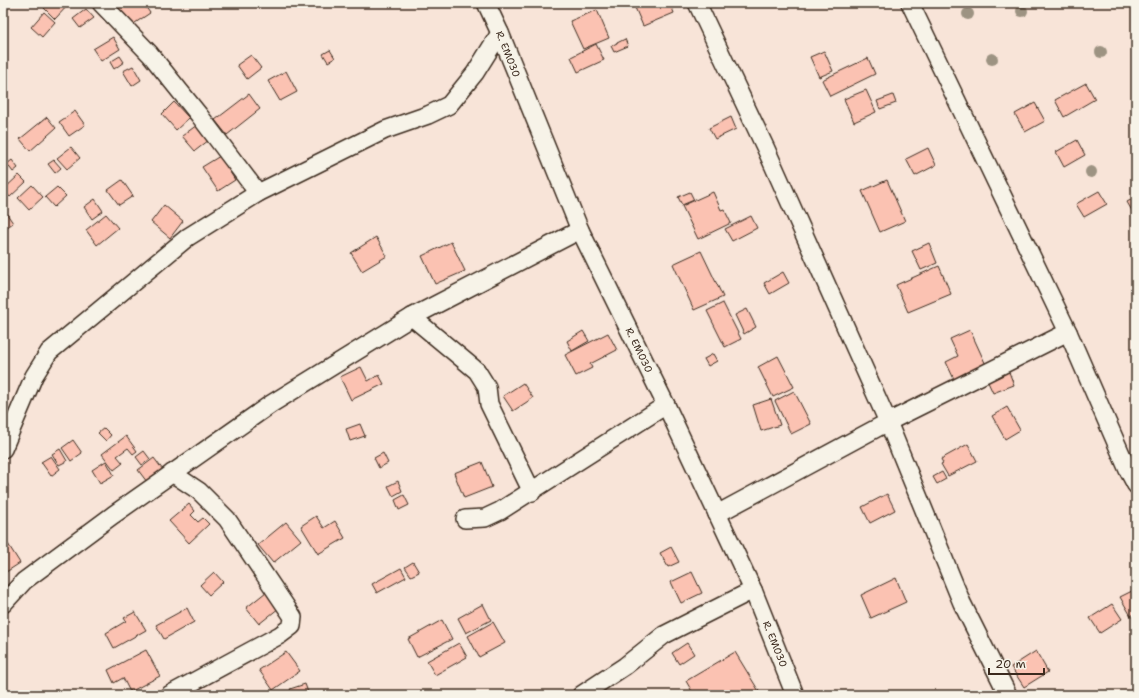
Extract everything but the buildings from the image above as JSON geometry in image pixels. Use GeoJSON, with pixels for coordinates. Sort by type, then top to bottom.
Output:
{"type":"FeatureCollection","features":[{"type":"Feature","properties":{"kind":"street"},"geometry":{"type":"LineString","coordinates":[[102,3],[150,54],[199,115],[258,193]]}},
{"type":"Feature","properties":{"kind":"street","name":"R. EM030"},"geometry":{"type":"LineString","coordinates":[[486,3],[500,33],[580,230],[666,405],[753,590],[795,695]]}},
{"type":"Feature","properties":{"kind":"street"},"geometry":{"type":"LineString","coordinates":[[697,3],[766,149],[888,422],[962,603],[1008,695]]}},
{"type":"Feature","properties":{"kind":"street"},"geometry":{"type":"LineString","coordinates":[[910,3],[1132,468],[1136,485]]}},
{"type":"Feature","properties":{"kind":"street"},"geometry":{"type":"LineString","coordinates":[[3,449],[34,376],[49,352],[188,237],[258,193],[385,130],[428,115],[448,105],[475,73],[500,33]]}},
{"type":"Feature","properties":{"kind":"street"},"geometry":{"type":"LineString","coordinates":[[3,604],[24,581],[172,473],[271,404],[412,317],[580,230]]}},
{"type":"Feature","properties":{"kind":"street"},"geometry":{"type":"LineString","coordinates":[[412,317],[478,371],[486,387],[489,404],[532,492]]}},
{"type":"Feature","properties":{"kind":"street"},"geometry":{"type":"LineString","coordinates":[[717,514],[888,422],[1068,332]]}},
{"type":"Feature","properties":{"kind":"street"},"geometry":{"type":"LineString","coordinates":[[465,519],[485,518],[500,511],[532,492],[666,405]]}},
{"type":"Feature","properties":{"kind":"street"},"geometry":{"type":"LineString","coordinates":[[169,695],[280,634],[292,626],[293,617],[227,519],[199,491],[172,473]]}},
{"type":"Feature","properties":{"kind":"street"},"geometry":{"type":"LineString","coordinates":[[581,695],[625,666],[664,635],[753,590]]}}]}
